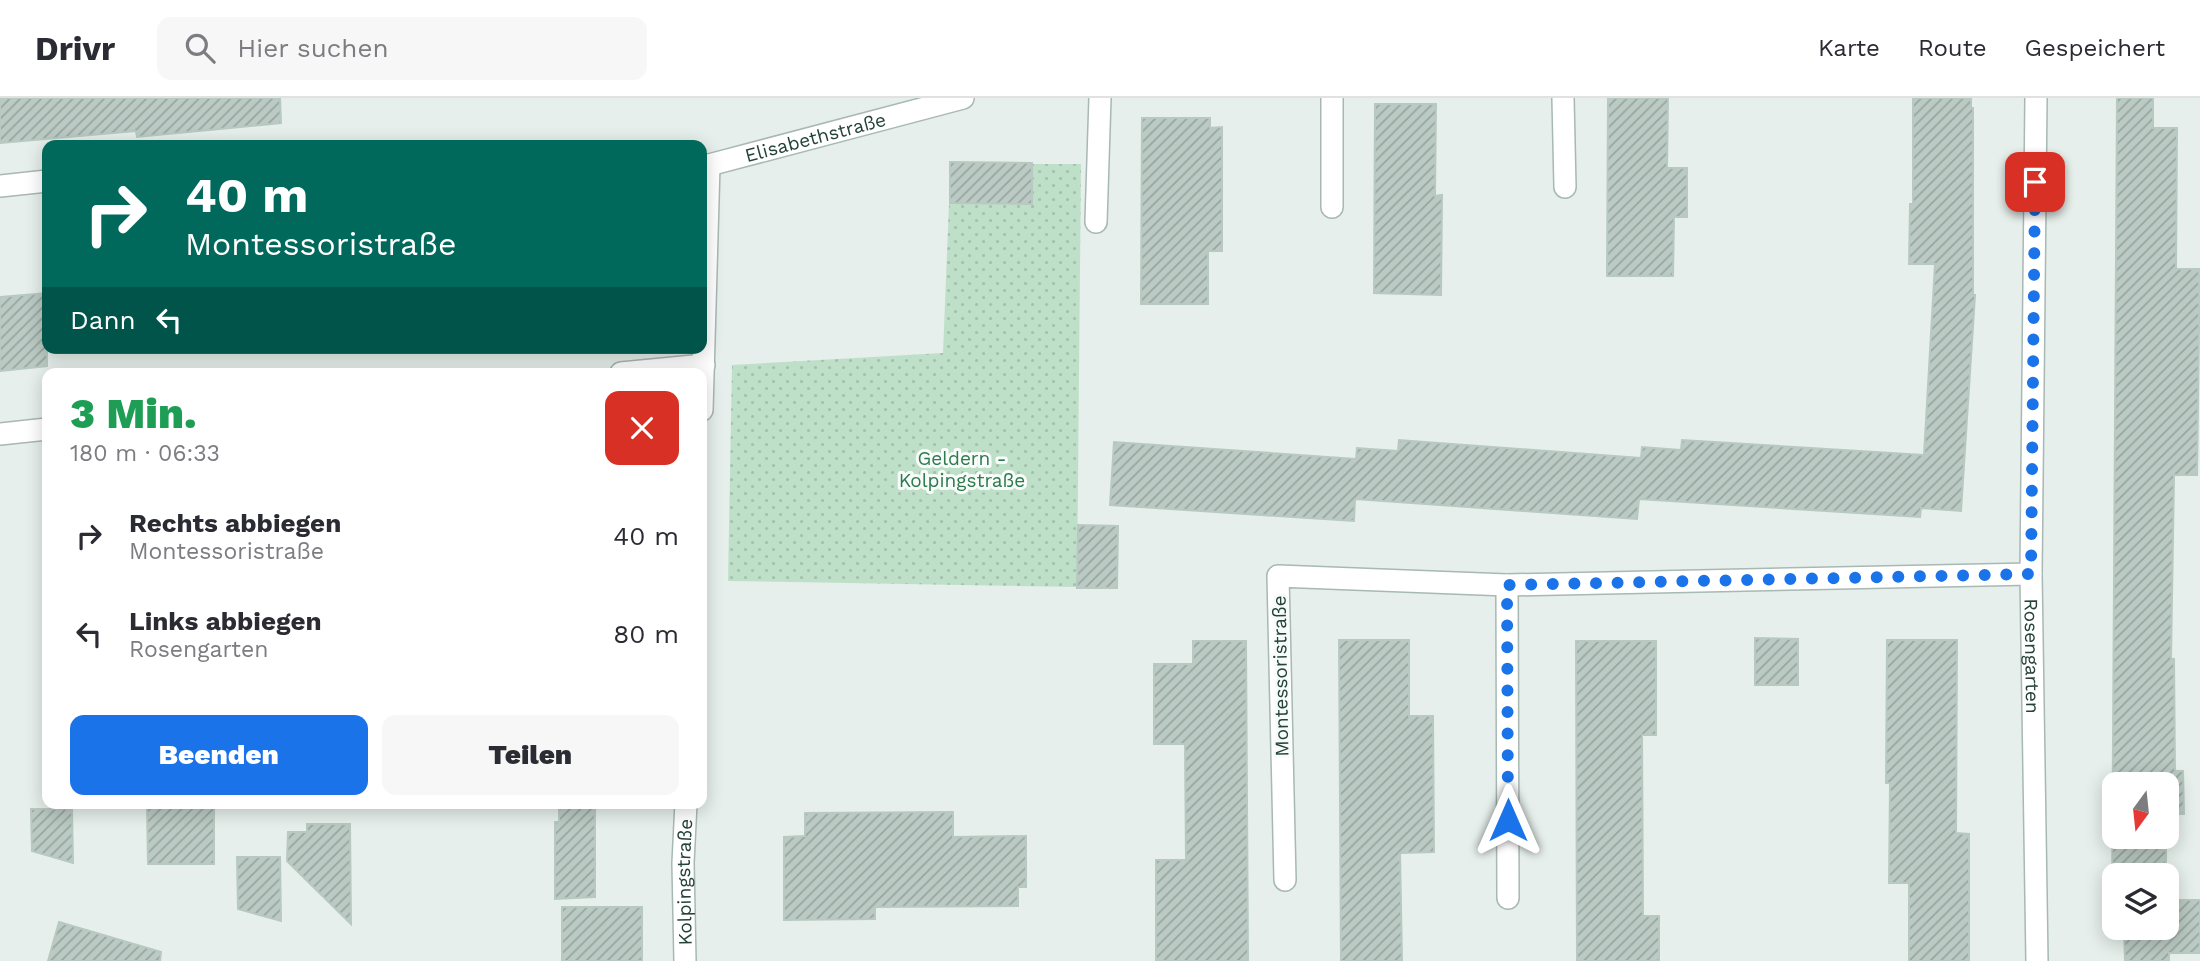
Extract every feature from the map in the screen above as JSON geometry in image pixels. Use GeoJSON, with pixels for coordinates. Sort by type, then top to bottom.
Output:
{"type":"FeatureCollection","features":[{"type":"Feature","properties":{"kind":"street","name":"Elisabethstraße"},"geometry":{"type":"LineString","coordinates":[[707,245],[709,165],[963,98]]}},
{"type":"Feature","properties":{"kind":"street"},"geometry":{"type":"LineString","coordinates":[[1096,222],[1100,98]]}},
{"type":"Feature","properties":{"kind":"street"},"geometry":{"type":"LineString","coordinates":[[1332,98],[1332,207]]}},
{"type":"Feature","properties":{"kind":"street"},"geometry":{"type":"LineString","coordinates":[[1563,98],[1565,187]]}},
{"type":"Feature","properties":{"kind":"street","name":"Rosengarten"},"geometry":{"type":"LineString","coordinates":[[2036,98],[2031,574],[2037,961]]}},
{"type":"Feature","properties":{"kind":"street"},"geometry":{"type":"LineString","coordinates":[[0,186],[42,182]]}},
{"type":"Feature","properties":{"kind":"street","name":"Elisabethstraße"},"geometry":{"type":"LineString","coordinates":[[704,354],[704,365]]}},
{"type":"Feature","properties":{"kind":"street"},"geometry":{"type":"LineString","coordinates":[[673,368],[704,365],[704,368]]}},
{"type":"Feature","properties":{"kind":"street"},"geometry":{"type":"LineString","coordinates":[[0,434],[42,430]]}},
{"type":"Feature","properties":{"kind":"street","name":"Montessoristraße"},"geometry":{"type":"LineString","coordinates":[[1285,880],[1278,576],[1507,585],[2031,574]]}},
{"type":"Feature","properties":{"kind":"street"},"geometry":{"type":"LineString","coordinates":[[1507,585],[1508,898]]}},
{"type":"Feature","properties":{"kind":"street","name":"Kolpingstraße"},"geometry":{"type":"LineString","coordinates":[[685,961],[683,863],[686,809]]}},
{"type":"Feature","properties":{"kind":"green space","name":"Geldern - Kolpingstraße"},"geometry":{"type":"Polygon","coordinates":[[[1032,164],[1081,164],[1077,587],[728,581],[732,365],[943,353],[949,204],[1031,203],[1032,164]]]}},
{"type":"Feature","properties":{"kind":"building"},"geometry":{"type":"Polygon","coordinates":[[[0,98],[280,98],[281,123],[137,137],[136,131],[0,143],[0,98]]]}},
{"type":"Feature","properties":{"kind":"building"},"geometry":{"type":"Polygon","coordinates":[[[1608,98],[1668,98],[1667,168],[1687,168],[1687,217],[1674,217],[1673,276],[1607,276],[1608,98]]]}},
{"type":"Feature","properties":{"kind":"building"},"geometry":{"type":"Polygon","coordinates":[[[1913,98],[1971,98],[1973,108],[1975,295],[1961,511],[1921,508],[1920,517],[1639,499],[1637,519],[1355,499],[1354,521],[1110,505],[1114,442],[1356,459],[1357,448],[1398,451],[1399,440],[1641,458],[1642,447],[1681,450],[1682,440],[1924,455],[1935,264],[1909,264],[1910,204],[1913,204],[1913,98]]]}},
{"type":"Feature","properties":{"kind":"building"},"geometry":{"type":"Polygon","coordinates":[[[2117,98],[2153,98],[2153,128],[2177,128],[2176,269],[2199,269],[2197,475],[2174,475],[2171,659],[2174,659],[2175,771],[2183,771],[2184,814],[2179,814],[2179,772],[2113,772],[2117,98]]]}},
{"type":"Feature","properties":{"kind":"building"},"geometry":{"type":"Polygon","coordinates":[[[1375,104],[1436,104],[1435,196],[1442,195],[1441,295],[1374,293],[1375,104]]]}},
{"type":"Feature","properties":{"kind":"building"},"geometry":{"type":"Polygon","coordinates":[[[1142,118],[1210,118],[1210,128],[1222,127],[1222,251],[1208,251],[1208,304],[1141,304],[1142,118]]]}},
{"type":"Feature","properties":{"kind":"building"},"geometry":{"type":"Polygon","coordinates":[[[950,162],[1032,163],[1032,204],[950,203],[950,162]]]}},
{"type":"Feature","properties":{"kind":"building"},"geometry":{"type":"Polygon","coordinates":[[[42,293],[42,354],[47,354],[47,366],[0,371],[0,297],[42,293]]]}},
{"type":"Feature","properties":{"kind":"building"},"geometry":{"type":"Polygon","coordinates":[[[1078,525],[1118,526],[1117,588],[1077,588],[1078,525]]]}},
{"type":"Feature","properties":{"kind":"building"},"geometry":{"type":"Polygon","coordinates":[[[1755,638],[1798,639],[1798,685],[1755,685],[1755,638]]]}},
{"type":"Feature","properties":{"kind":"building"},"geometry":{"type":"Polygon","coordinates":[[[1339,640],[1409,640],[1409,716],[1433,716],[1434,852],[1400,853],[1402,961],[1341,961],[1339,640]]]}},
{"type":"Feature","properties":{"kind":"building"},"geometry":{"type":"Polygon","coordinates":[[[1887,640],[1957,640],[1956,833],[1969,834],[1969,961],[1909,961],[1909,883],[1889,883],[1890,783],[1886,783],[1887,640]]]}},
{"type":"Feature","properties":{"kind":"building"},"geometry":{"type":"Polygon","coordinates":[[[1193,641],[1246,641],[1248,961],[1156,961],[1156,860],[1186,860],[1185,744],[1154,744],[1154,664],[1193,664],[1193,641]]]}},
{"type":"Feature","properties":{"kind":"building"},"geometry":{"type":"Polygon","coordinates":[[[1576,641],[1656,641],[1656,735],[1642,735],[1643,916],[1659,916],[1659,961],[1577,961],[1576,641]]]}},
{"type":"Feature","properties":{"kind":"building"},"geometry":{"type":"Polygon","coordinates":[[[31,809],[72,809],[73,863],[32,851],[31,809]]]}},
{"type":"Feature","properties":{"kind":"building"},"geometry":{"type":"Polygon","coordinates":[[[147,809],[214,809],[214,864],[148,864],[147,809]]]}},
{"type":"Feature","properties":{"kind":"building"},"geometry":{"type":"Polygon","coordinates":[[[559,809],[595,809],[595,897],[555,899],[555,822],[559,822],[559,809]]]}},
{"type":"Feature","properties":{"kind":"building"},"geometry":{"type":"Polygon","coordinates":[[[953,812],[953,837],[1026,836],[1026,887],[1018,887],[1018,906],[875,907],[875,919],[784,920],[784,837],[805,836],[805,813],[953,812]]]}},
{"type":"Feature","properties":{"kind":"building"},"geometry":{"type":"Polygon","coordinates":[[[307,824],[350,824],[351,924],[287,861],[288,832],[307,832],[307,824]]]}},
{"type":"Feature","properties":{"kind":"building"},"geometry":{"type":"Polygon","coordinates":[[[2112,849],[2166,849],[2166,863],[2112,863],[2112,849]]]}},
{"type":"Feature","properties":{"kind":"building"},"geometry":{"type":"Polygon","coordinates":[[[237,857],[280,857],[281,921],[238,909],[237,857]]]}},
{"type":"Feature","properties":{"kind":"building"},"geometry":{"type":"Polygon","coordinates":[[[2179,900],[2200,900],[2200,953],[2169,953],[2169,961],[2125,961],[2124,940],[2179,940],[2179,900]]]}},
{"type":"Feature","properties":{"kind":"building"},"geometry":{"type":"Polygon","coordinates":[[[562,907],[642,907],[642,961],[562,961],[562,907]]]}},
{"type":"Feature","properties":{"kind":"building"},"geometry":{"type":"Polygon","coordinates":[[[59,922],[161,952],[160,961],[48,961],[59,922]]]}},
{"type":"Feature","properties":{"kind":"route"},"geometry":{"type":"LineString","coordinates":[[1508,820],[1507,585],[2031,574],[2035,182]]}}]}
